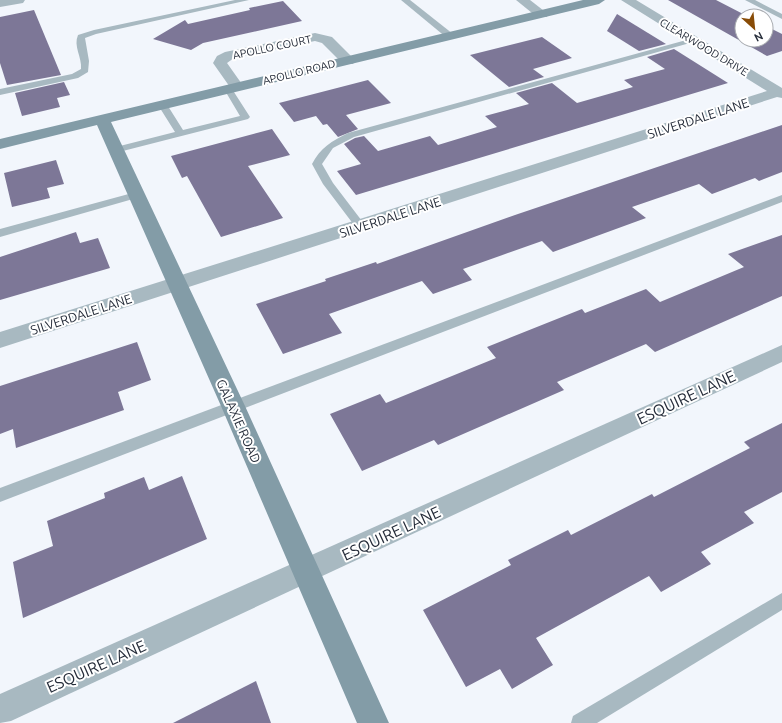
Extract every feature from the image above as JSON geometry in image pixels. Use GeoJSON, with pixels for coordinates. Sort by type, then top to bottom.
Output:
{"type":"FeatureCollection","features":[{"type":"Feature","properties":{"kind":"street"},"geometry":{"type":"LineString","coordinates":[[0,4],[18,0]]}},
{"type":"Feature","properties":{"kind":"street"},"geometry":{"type":"LineString","coordinates":[[522,0],[542,14]]}},
{"type":"Feature","properties":{"kind":"street","name":"APOLLO ROAD"},"geometry":{"type":"LineString","coordinates":[[0,144],[598,0]]}},
{"type":"Feature","properties":{"kind":"street","name":"CLEARWOOD DRIVE"},"geometry":{"type":"LineString","coordinates":[[627,0],[780,93]]}},
{"type":"Feature","properties":{"kind":"street","name":"APOLLO COURT"},"geometry":{"type":"LineString","coordinates":[[233,88],[220,63],[222,59],[230,55],[315,37],[327,40],[348,61]]}},
{"type":"Feature","properties":{"kind":"street","name":"SILVERDALE LANE"},"geometry":{"type":"LineString","coordinates":[[0,340],[361,227],[780,93]]}},
{"type":"Feature","properties":{"kind":"street","name":"GALAXIE ROAD"},"geometry":{"type":"LineString","coordinates":[[102,120],[233,406],[373,723]]}},
{"type":"Feature","properties":{"kind":"street","name":"ESQUIRE LANE"},"geometry":{"type":"LineString","coordinates":[[0,710],[782,354]]}},
{"type":"Feature","properties":{"kind":"lane"},"geometry":{"type":"LineString","coordinates":[[0,92],[75,76],[86,70],[87,63],[79,43],[81,37],[94,32],[245,0]]}},
{"type":"Feature","properties":{"kind":"lane"},"geometry":{"type":"LineString","coordinates":[[405,0],[450,36]]}},
{"type":"Feature","properties":{"kind":"lane"},"geometry":{"type":"LineString","coordinates":[[749,0],[782,17]]}},
{"type":"Feature","properties":{"kind":"lane"},"geometry":{"type":"LineString","coordinates":[[361,227],[328,184],[318,164],[321,156],[330,146],[340,140],[392,123],[693,41]]}},
{"type":"Feature","properties":{"kind":"lane"},"geometry":{"type":"LineString","coordinates":[[116,150],[245,117],[233,88]]}},
{"type":"Feature","properties":{"kind":"lane"},"geometry":{"type":"LineString","coordinates":[[163,105],[180,133]]}},
{"type":"Feature","properties":{"kind":"lane"},"geometry":{"type":"LineString","coordinates":[[0,233],[136,195]]}},
{"type":"Feature","properties":{"kind":"lane"},"geometry":{"type":"LineString","coordinates":[[0,494],[782,198]]}},
{"type":"Feature","properties":{"kind":"lane"},"geometry":{"type":"LineString","coordinates":[[580,723],[782,601]]}},
{"type":"Feature","properties":{"kind":"building"},"geometry":{"type":"Polygon","coordinates":[[[668,0],[716,0],[734,9],[734,37],[668,0]]]}},
{"type":"Feature","properties":{"kind":"building"},"geometry":{"type":"Polygon","coordinates":[[[283,1],[302,21],[203,43],[191,50],[153,39],[185,20],[188,24],[283,1]]]}},
{"type":"Feature","properties":{"kind":"building"},"geometry":{"type":"Polygon","coordinates":[[[34,10],[61,75],[7,85],[0,63],[0,17],[34,10]]]}},
{"type":"Feature","properties":{"kind":"building"},"geometry":{"type":"Polygon","coordinates":[[[617,14],[666,44],[639,51],[607,31],[617,14]]]}},
{"type":"Feature","properties":{"kind":"building"},"geometry":{"type":"Polygon","coordinates":[[[774,30],[782,34],[782,51],[767,56],[753,48],[774,48],[774,30]]]}},
{"type":"Feature","properties":{"kind":"building"},"geometry":{"type":"Polygon","coordinates":[[[542,37],[572,58],[533,69],[544,77],[509,87],[470,55],[542,37]]]}},
{"type":"Feature","properties":{"kind":"building"},"geometry":{"type":"Polygon","coordinates":[[[674,49],[728,83],[356,195],[337,171],[361,164],[344,144],[355,138],[364,136],[378,151],[430,136],[438,145],[497,127],[485,116],[529,104],[516,93],[552,83],[577,103],[633,87],[624,80],[665,69],[647,57],[674,49]]]}},
{"type":"Feature","properties":{"kind":"building"},"geometry":{"type":"Polygon","coordinates":[[[368,80],[391,103],[346,115],[358,129],[338,137],[327,124],[323,125],[316,116],[294,122],[279,103],[368,80]]]}},
{"type":"Feature","properties":{"kind":"building"},"geometry":{"type":"Polygon","coordinates":[[[64,82],[70,95],[57,98],[60,107],[22,116],[15,93],[64,82]]]}},
{"type":"Feature","properties":{"kind":"building"},"geometry":{"type":"Polygon","coordinates":[[[782,125],[782,172],[759,181],[755,178],[712,194],[699,184],[632,207],[646,218],[553,252],[542,241],[463,269],[472,280],[433,294],[422,281],[329,314],[342,333],[283,354],[256,304],[326,281],[325,279],[376,262],[377,264],[515,215],[782,125]]]}},
{"type":"Feature","properties":{"kind":"building"},"geometry":{"type":"Polygon","coordinates":[[[272,129],[290,155],[248,166],[283,218],[221,237],[187,176],[182,178],[171,156],[272,129]]]}},
{"type":"Feature","properties":{"kind":"building"},"geometry":{"type":"Polygon","coordinates":[[[56,160],[64,184],[47,188],[50,198],[12,207],[4,173],[56,160]]]}},
{"type":"Feature","properties":{"kind":"building"},"geometry":{"type":"Polygon","coordinates":[[[76,232],[80,243],[98,238],[110,268],[0,300],[0,257],[76,232]]]}},
{"type":"Feature","properties":{"kind":"building"},"geometry":{"type":"Polygon","coordinates":[[[782,235],[782,296],[655,352],[646,344],[557,382],[564,390],[438,445],[434,440],[362,471],[330,414],[380,394],[386,403],[496,358],[487,347],[582,309],[585,313],[646,289],[660,302],[744,267],[728,254],[782,235]]]}},
{"type":"Feature","properties":{"kind":"building"},"geometry":{"type":"Polygon","coordinates":[[[137,342],[151,380],[118,392],[124,410],[16,448],[13,429],[0,434],[0,386],[137,342]]]}},
{"type":"Feature","properties":{"kind":"building"},"geometry":{"type":"Polygon","coordinates":[[[782,423],[782,492],[744,512],[754,523],[701,552],[711,564],[661,592],[649,576],[536,638],[553,665],[512,689],[500,669],[466,687],[423,610],[511,565],[508,560],[568,530],[571,535],[652,494],[654,497],[750,448],[744,442],[782,423]]]}},
{"type":"Feature","properties":{"kind":"building"},"geometry":{"type":"Polygon","coordinates":[[[182,476],[207,539],[23,618],[13,562],[53,546],[47,521],[105,498],[104,493],[144,477],[149,490],[182,476]]]}},
{"type":"Feature","properties":{"kind":"building"},"geometry":{"type":"Polygon","coordinates":[[[256,681],[271,723],[173,723],[256,681]]]}}]}
